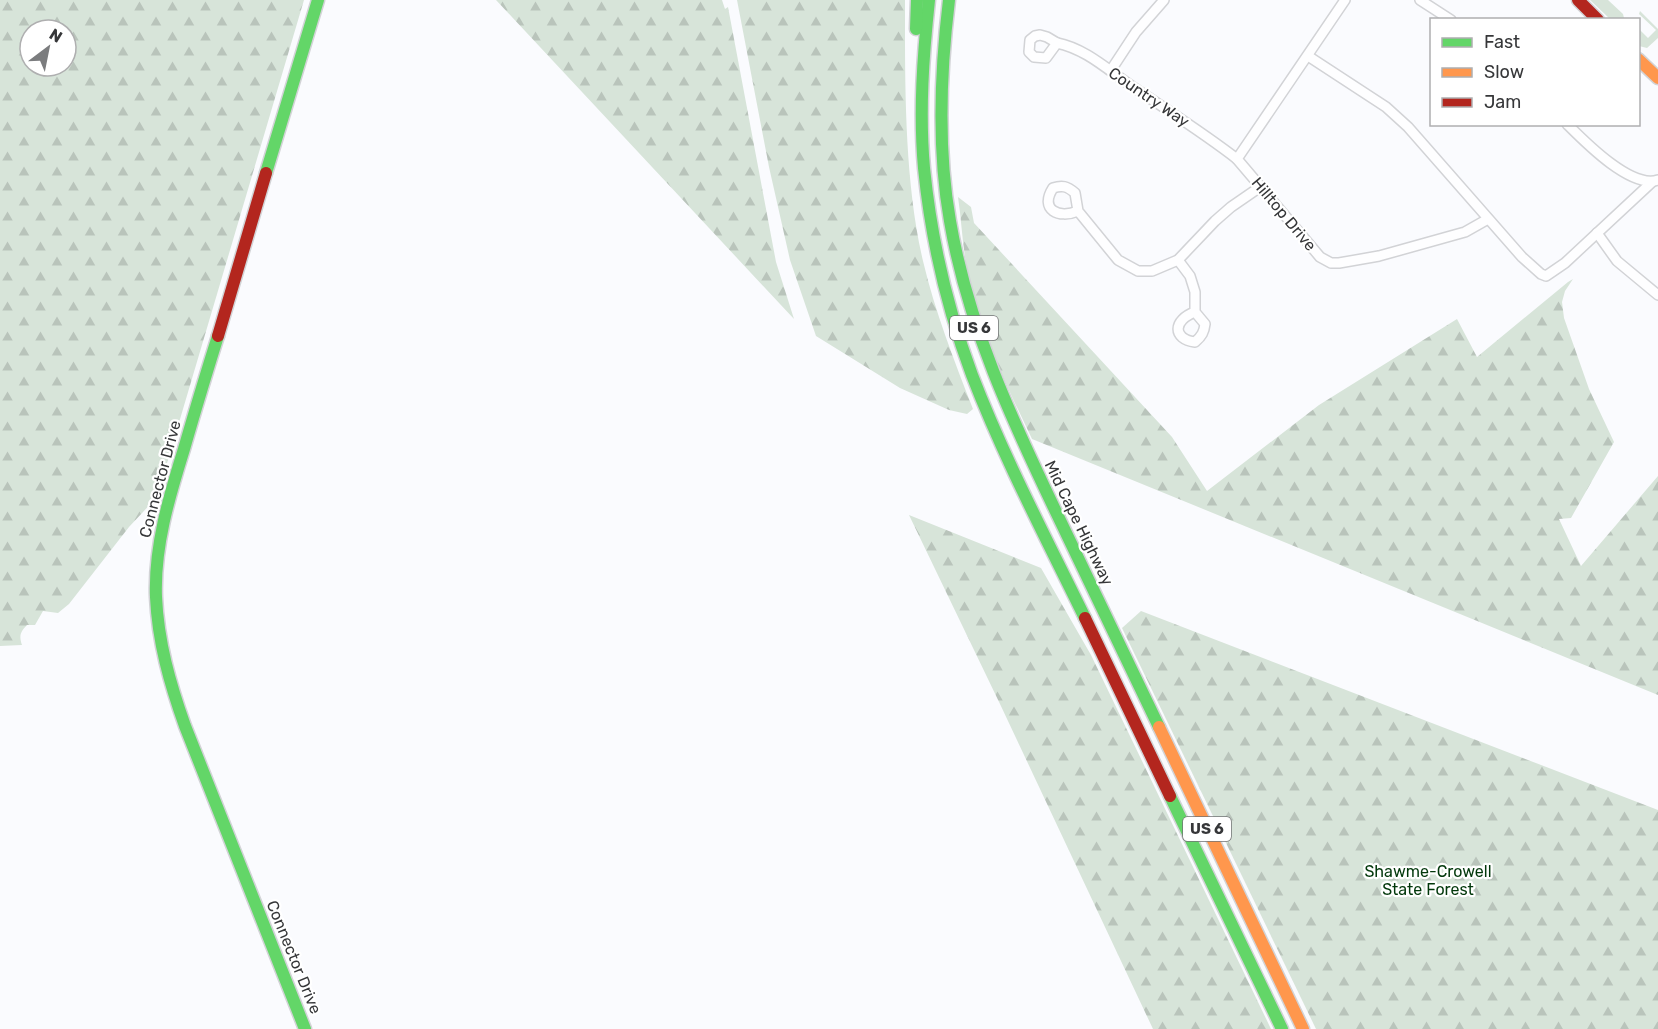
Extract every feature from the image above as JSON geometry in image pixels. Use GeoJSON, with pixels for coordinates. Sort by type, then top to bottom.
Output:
{"type":"FeatureCollection","features":[{"type":"Feature","properties":{"kind":"main road","name":"Connector Drive"},"geometry":{"type":"LineString","coordinates":[[305,1029],[176,702],[162,647],[156,595],[159,541],[172,488],[318,0]]}},
{"type":"Feature","properties":{"kind":"main road"},"geometry":{"type":"LineString","coordinates":[[917,0],[915,98],[922,141]]}},
{"type":"Feature","properties":{"kind":"main road","name":"US 6"},"geometry":{"type":"LineString","coordinates":[[929,0],[922,76],[922,141],[927,208],[952,320],[971,375],[1006,453],[1282,1029]]}},
{"type":"Feature","properties":{"kind":"main road","name":"Mid Cape Highway"},"geometry":{"type":"LineString","coordinates":[[949,0],[941,82],[940,129],[944,187],[958,271],[983,353],[1017,431],[1303,1029]]}},
{"type":"Feature","properties":{"kind":"main road"},"geometry":{"type":"LineString","coordinates":[[1578,0],[1596,18]]}},
{"type":"Feature","properties":{"kind":"main road"},"geometry":{"type":"LineString","coordinates":[[1640,60],[1658,78]]}},
{"type":"Feature","properties":{"kind":"street"},"geometry":{"type":"LineString","coordinates":[[1111,70],[1136,33],[1164,0]]}},
{"type":"Feature","properties":{"kind":"street"},"geometry":{"type":"LineString","coordinates":[[1238,159],[1345,0]]}},
{"type":"Feature","properties":{"kind":"street"},"geometry":{"type":"LineString","coordinates":[[1420,0],[1448,18]]}},
{"type":"Feature","properties":{"kind":"street","name":"Country Way"},"geometry":{"type":"LineString","coordinates":[[1057,44],[1071,46],[1111,70],[1238,159]]}},
{"type":"Feature","properties":{"kind":"street"},"geometry":{"type":"LineString","coordinates":[[1308,56],[1386,107],[1408,127],[1522,257],[1540,274],[1546,276],[1565,263],[1655,181]]}},
{"type":"Feature","properties":{"kind":"street"},"geometry":{"type":"LineString","coordinates":[[1568,126],[1619,169],[1638,179],[1655,181]]}},
{"type":"Feature","properties":{"kind":"street","name":"Hilltop Drive"},"geometry":{"type":"LineString","coordinates":[[1238,159],[1320,257],[1331,263],[1348,262],[1419,246],[1465,232],[1488,219]]}},
{"type":"Feature","properties":{"kind":"street"},"geometry":{"type":"LineString","coordinates":[[1078,211],[1118,260],[1138,271],[1152,272],[1178,260],[1231,207],[1260,187]]}},
{"type":"Feature","properties":{"kind":"street"},"geometry":{"type":"LineString","coordinates":[[1597,233],[1617,261],[1658,296]]}},
{"type":"Feature","properties":{"kind":"street"},"geometry":{"type":"LineString","coordinates":[[1178,260],[1190,276],[1195,292],[1195,312]]}},
{"type":"Feature","properties":{"kind":"green space"},"geometry":{"type":"Polygon","coordinates":[[[0,0],[304,0],[157,497],[129,527],[69,604],[58,613],[43,611],[35,625],[27,625],[20,637],[22,645],[0,646],[0,0]]]}},
{"type":"Feature","properties":{"kind":"green space"},"geometry":{"type":"Polygon","coordinates":[[[496,0],[722,0],[725,9],[728,7],[776,262],[794,319],[496,0]]]}},
{"type":"Feature","properties":{"kind":"green space"},"geometry":{"type":"Polygon","coordinates":[[[737,0],[905,0],[907,131],[912,198],[923,261],[933,299],[973,409],[967,414],[949,410],[900,388],[816,336],[790,260],[769,167],[737,0]]]}},
{"type":"Feature","properties":{"kind":"green space"},"geometry":{"type":"Polygon","coordinates":[[[1590,0],[1608,0],[1623,14],[1624,18],[1609,18],[1590,0]]]}},
{"type":"Feature","properties":{"kind":"green space"},"geometry":{"type":"Polygon","coordinates":[[[1640,11],[1658,29],[1658,38],[1647,48],[1640,46],[1640,30],[1648,38],[1656,30],[1639,14],[1640,11]]]}},
{"type":"Feature","properties":{"kind":"green space"},"geometry":{"type":"Polygon","coordinates":[[[958,197],[971,207],[974,223],[1172,437],[1207,491],[1319,405],[1457,319],[1477,357],[1573,279],[1565,291],[1562,302],[1564,318],[1589,389],[1614,442],[1571,518],[1559,519],[1581,566],[1658,476],[1658,695],[1032,439],[1001,373],[976,304],[965,257],[958,197]]]}},
{"type":"Feature","properties":{"kind":"green space"},"geometry":{"type":"Polygon","coordinates":[[[909,515],[1041,568],[1091,655],[1271,1029],[1153,1029],[909,515]]]}},
{"type":"Feature","properties":{"kind":"green space","name":"Shawme-Crowell State Forest"},"geometry":{"type":"Polygon","coordinates":[[[1141,611],[1658,810],[1658,1029],[1316,1029],[1122,628],[1141,611]]]}},
{"type":"Feature","properties":{"kind":"traffic: fast"},"geometry":{"type":"LineString","coordinates":[[266,173],[318,0]]}},
{"type":"Feature","properties":{"kind":"traffic: fast"},"geometry":{"type":"LineString","coordinates":[[916,29],[917,0]]}},
{"type":"Feature","properties":{"kind":"traffic: fast"},"geometry":{"type":"LineString","coordinates":[[929,0],[922,84],[922,126],[924,168],[941,273],[963,350],[984,406],[1085,618]]}},
{"type":"Feature","properties":{"kind":"traffic: fast"},"geometry":{"type":"LineString","coordinates":[[949,0],[942,83],[943,166],[950,221],[968,298],[1008,408],[1159,727]]}},
{"type":"Feature","properties":{"kind":"traffic: fast"},"geometry":{"type":"LineString","coordinates":[[218,336],[173,485],[160,541],[156,578],[159,630],[170,679],[185,726],[305,1029]]}},
{"type":"Feature","properties":{"kind":"traffic: fast"},"geometry":{"type":"LineString","coordinates":[[1170,796],[1282,1029]]}},
{"type":"Feature","properties":{"kind":"traffic: slow"},"geometry":{"type":"LineString","coordinates":[[1640,61],[1658,78]]}},
{"type":"Feature","properties":{"kind":"traffic: slow"},"geometry":{"type":"LineString","coordinates":[[1159,727],[1303,1029]]}},
{"type":"Feature","properties":{"kind":"traffic: jam"},"geometry":{"type":"LineString","coordinates":[[1578,0],[1596,18]]}},
{"type":"Feature","properties":{"kind":"traffic: jam"},"geometry":{"type":"LineString","coordinates":[[218,336],[266,173]]}},
{"type":"Feature","properties":{"kind":"traffic: jam"},"geometry":{"type":"LineString","coordinates":[[1085,618],[1170,796]]}}]}
